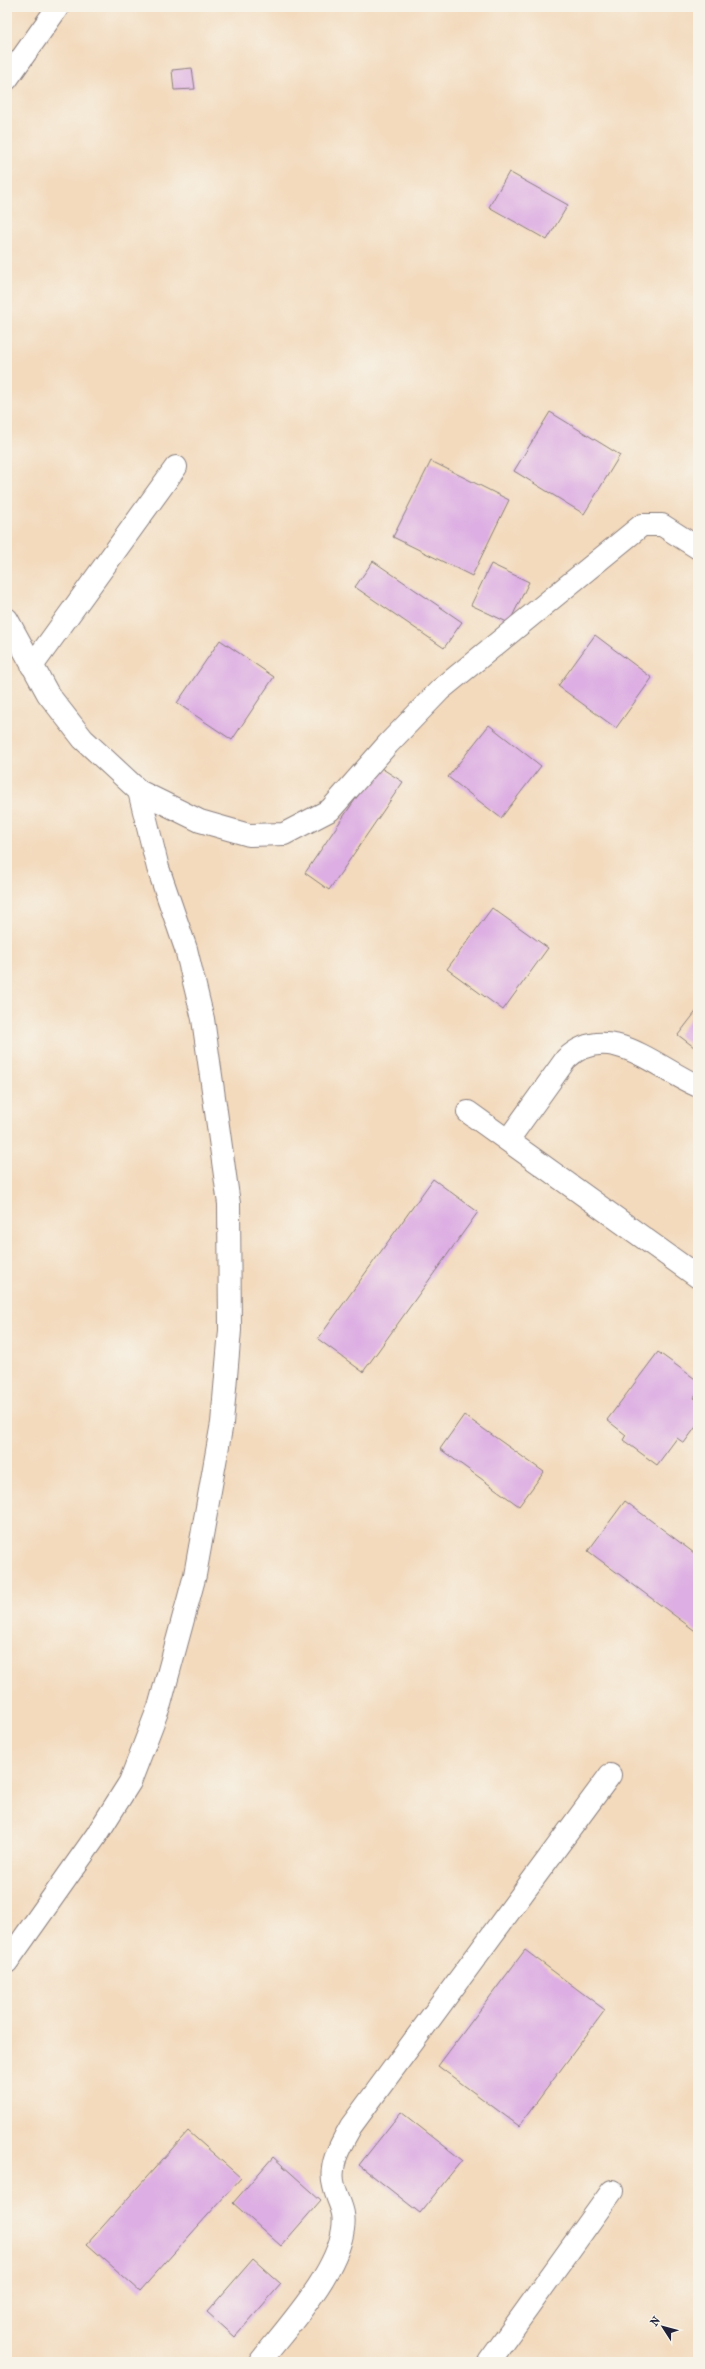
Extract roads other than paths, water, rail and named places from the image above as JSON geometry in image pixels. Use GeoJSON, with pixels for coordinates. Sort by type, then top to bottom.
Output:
{"type":"FeatureCollection","features":[{"type":"Feature","properties":{"kind":"street"},"geometry":{"type":"LineString","coordinates":[[7,79],[58,7]]}},
{"type":"Feature","properties":{"kind":"street"},"geometry":{"type":"LineString","coordinates":[[32,666],[176,467]]}},
{"type":"Feature","properties":{"kind":"street"},"geometry":{"type":"LineString","coordinates":[[7,619],[48,694],[83,739],[139,791],[200,821],[249,835],[284,834],[330,810],[388,744],[440,690],[642,525],[662,525],[698,548]]}},
{"type":"Feature","properties":{"kind":"street"},"geometry":{"type":"LineString","coordinates":[[7,1962],[96,1836],[130,1782],[152,1726],[195,1575],[222,1422],[230,1330],[229,1204],[203,1019],[186,949],[158,868],[139,791]]}},
{"type":"Feature","properties":{"kind":"street"},"geometry":{"type":"LineString","coordinates":[[508,1140],[566,1059],[576,1049],[588,1044],[612,1044],[634,1050],[678,1077],[698,1086]]}},
{"type":"Feature","properties":{"kind":"street"},"geometry":{"type":"LineString","coordinates":[[468,1112],[698,1277]]}},
{"type":"Feature","properties":{"kind":"street"},"geometry":{"type":"LineString","coordinates":[[260,2362],[321,2283],[335,2254],[343,2230],[344,2209],[333,2186],[332,2169],[339,2149],[351,2126],[610,1775]]}},
{"type":"Feature","properties":{"kind":"street"},"geometry":{"type":"LineString","coordinates":[[489,2362],[612,2190]]}}]}
